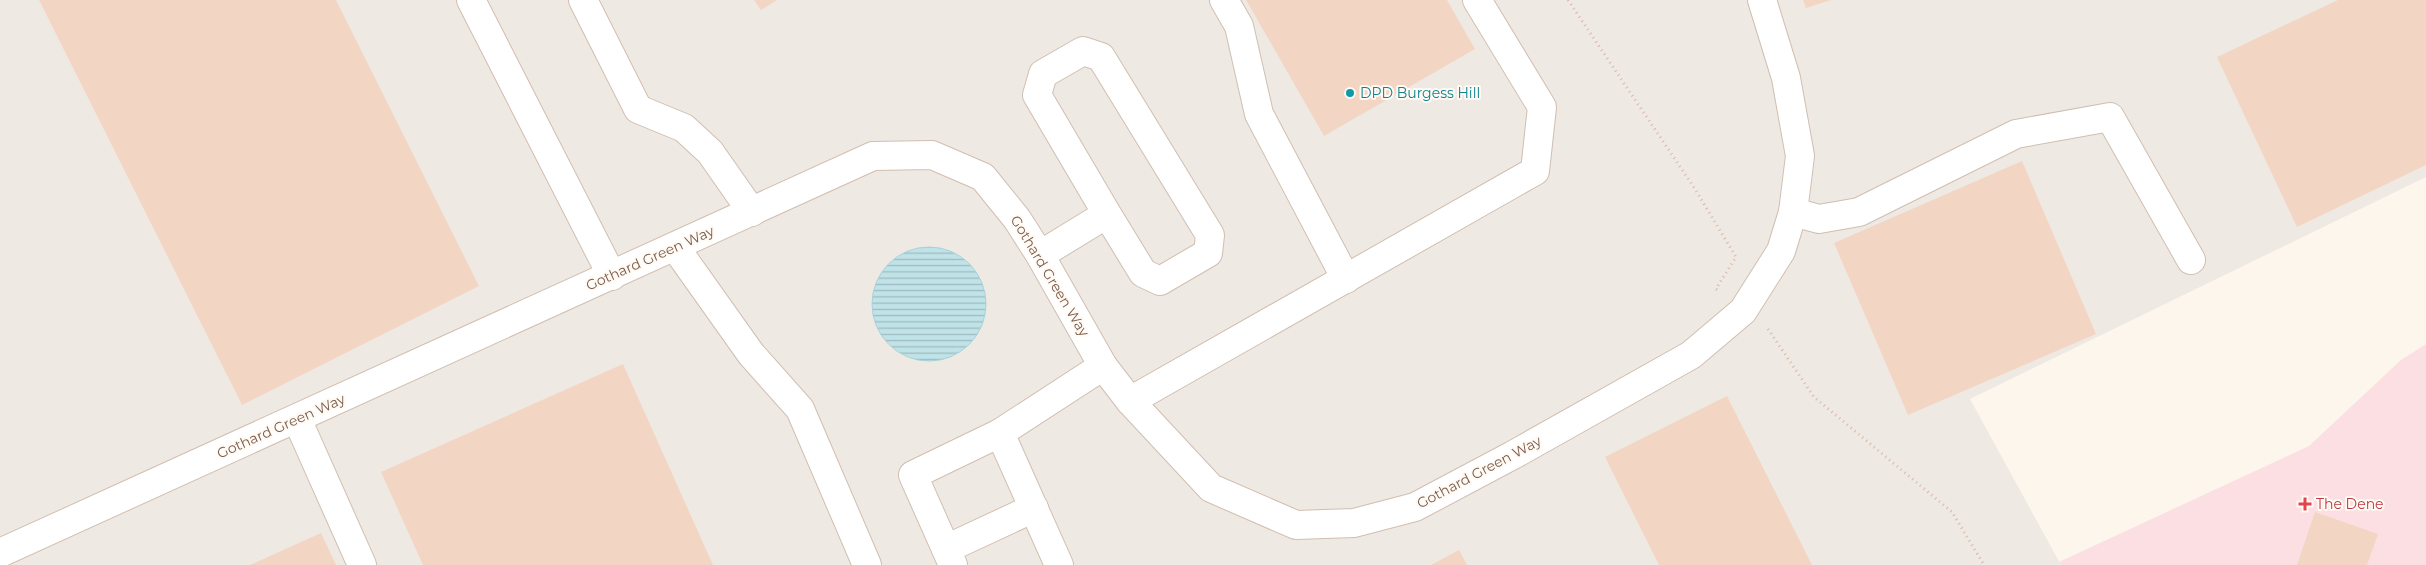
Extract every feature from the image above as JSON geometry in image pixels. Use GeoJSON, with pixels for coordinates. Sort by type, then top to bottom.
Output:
{"type":"FeatureCollection","features":[{"type":"Feature","properties":{"kind":"street"},"geometry":{"type":"LineString","coordinates":[[471,0],[612,276]]}},
{"type":"Feature","properties":{"kind":"street"},"geometry":{"type":"LineString","coordinates":[[583,0],[638,110],[684,128],[710,152],[752,212]]}},
{"type":"Feature","properties":{"kind":"street"},"geometry":{"type":"LineString","coordinates":[[1224,0],[1239,26],[1259,114],[1346,279]]}},
{"type":"Feature","properties":{"kind":"street"},"geometry":{"type":"LineString","coordinates":[[1130,401],[1535,171],[1542,107],[1478,0]]}},
{"type":"Feature","properties":{"kind":"street","name":"Gothard Green Way"},"geometry":{"type":"LineString","coordinates":[[0,553],[675,248],[873,156],[932,155],[983,176],[1017,218],[1103,366],[1130,401],[1211,488],[1296,525],[1354,522],[1415,507],[1513,455],[1691,355],[1743,311],[1781,250],[1793,212],[1800,156],[1786,78],[1762,0]]}},
{"type":"Feature","properties":{"kind":"street"},"geometry":{"type":"LineString","coordinates":[[1083,50],[1101,57],[1210,234],[1208,253],[1160,281],[1142,273],[1107,214],[1037,95],[1043,74],[1083,50]]}},
{"type":"Feature","properties":{"kind":"street"},"geometry":{"type":"LineString","coordinates":[[1793,212],[1818,219],[1859,212],[2016,134],[2110,117],[2191,260]]}},
{"type":"Feature","properties":{"kind":"street"},"geometry":{"type":"LineString","coordinates":[[1040,255],[1107,214]]}},
{"type":"Feature","properties":{"kind":"street"},"geometry":{"type":"LineString","coordinates":[[675,248],[750,354],[800,409],[867,565]]}},
{"type":"Feature","properties":{"kind":"street"},"geometry":{"type":"LineString","coordinates":[[1034,508],[949,557],[913,476],[1000,434],[1103,366]]}},
{"type":"Feature","properties":{"kind":"street"},"geometry":{"type":"LineString","coordinates":[[297,419],[362,565]]}},
{"type":"Feature","properties":{"kind":"street"},"geometry":{"type":"LineString","coordinates":[[1000,434],[1059,565]]}},
{"type":"Feature","properties":{"kind":"shaded area"},"geometry":{"type":"Polygon","coordinates":[[[0,0],[2426,0],[2426,177],[1970,399],[2061,565],[0,565],[0,0]]]}},
{"type":"Feature","properties":{"kind":"shaded area","name":"The Dene"},"geometry":{"type":"Polygon","coordinates":[[[2426,344],[2426,565],[2061,565],[2059,562],[2309,446],[2401,360],[2426,344]]]}},
{"type":"Feature","properties":{"kind":"water"},"geometry":{"type":"Polygon","coordinates":[[[929,247],[951,252],[969,264],[981,282],[986,304],[981,326],[969,344],[951,356],[929,361],[907,356],[889,344],[877,326],[872,304],[877,282],[889,264],[907,252],[929,247]]]}},
{"type":"Feature","properties":{"kind":"building"},"geometry":{"type":"Polygon","coordinates":[[[39,0],[336,0],[479,286],[242,405],[39,0]]]}},
{"type":"Feature","properties":{"kind":"building"},"geometry":{"type":"Polygon","coordinates":[[[754,0],[777,0],[761,10],[754,0]]]}},
{"type":"Feature","properties":{"kind":"building","name":"DPD Burgess Hill"},"geometry":{"type":"Polygon","coordinates":[[[1246,0],[1447,0],[1475,49],[1324,136],[1246,0]]]}},
{"type":"Feature","properties":{"kind":"building"},"geometry":{"type":"Polygon","coordinates":[[[1803,0],[1831,0],[1806,8],[1803,0]]]}},
{"type":"Feature","properties":{"kind":"building"},"geometry":{"type":"Polygon","coordinates":[[[2338,0],[2426,0],[2426,165],[2297,227],[2217,57],[2338,0]]]}},
{"type":"Feature","properties":{"kind":"building"},"geometry":{"type":"Polygon","coordinates":[[[2022,161],[2096,334],[1908,415],[1834,243],[2022,161]]]}},
{"type":"Feature","properties":{"kind":"building"},"geometry":{"type":"Polygon","coordinates":[[[623,364],[713,565],[423,565],[381,472],[623,364]]]}},
{"type":"Feature","properties":{"kind":"building"},"geometry":{"type":"Polygon","coordinates":[[[1727,396],[1812,565],[1659,565],[1605,457],[1727,396]]]}},
{"type":"Feature","properties":{"kind":"building"},"geometry":{"type":"Polygon","coordinates":[[[2315,512],[2378,534],[2367,565],[2297,565],[2315,512]]]}},
{"type":"Feature","properties":{"kind":"building"},"geometry":{"type":"Polygon","coordinates":[[[321,533],[336,565],[250,565],[321,533]]]}},
{"type":"Feature","properties":{"kind":"building"},"geometry":{"type":"Polygon","coordinates":[[[1459,550],[1467,565],[1431,565],[1459,550]]]}},
{"type":"Feature","properties":{"kind":"place","name":"DPD Burgess Hill"},"geometry":{"type":"Point","coordinates":[1350,93]}},
{"type":"Feature","properties":{"kind":"place","name":"The Dene"},"geometry":{"type":"Point","coordinates":[2305,504]}}]}
